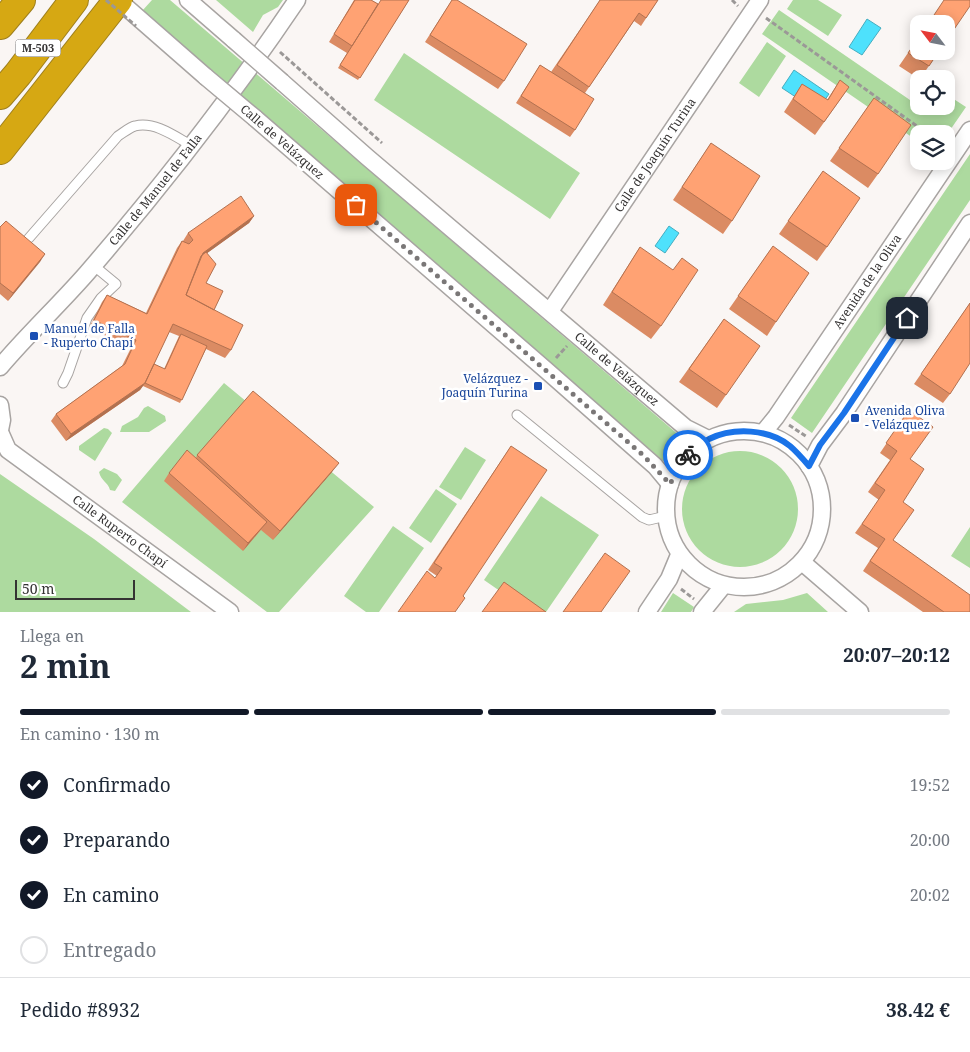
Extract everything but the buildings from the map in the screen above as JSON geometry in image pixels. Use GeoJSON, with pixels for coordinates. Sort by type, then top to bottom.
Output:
{"type":"FeatureCollection","features":[{"type":"Feature","properties":{"kind":"highway"},"geometry":{"type":"LineString","coordinates":[[0,25],[21,0]]}},
{"type":"Feature","properties":{"kind":"highway","name":"M-503"},"geometry":{"type":"LineString","coordinates":[[0,95],[74,0]]}},
{"type":"Feature","properties":{"kind":"highway"},"geometry":{"type":"LineString","coordinates":[[0,150],[118,0]]}},
{"type":"Feature","properties":{"kind":"street","name":"Calle de Velázquez"},"geometry":{"type":"LineString","coordinates":[[118,0],[138,23],[255,118],[546,370],[655,466],[670,484]]}},
{"type":"Feature","properties":{"kind":"street","name":"Calle de Velázquez"},"geometry":{"type":"LineString","coordinates":[[188,0],[373,162],[686,428],[708,439]]}},
{"type":"Feature","properties":{"kind":"street","name":"Calle de Manuel de Falla"},"geometry":{"type":"LineString","coordinates":[[0,368],[93,265],[192,146],[297,0]]}},
{"type":"Feature","properties":{"kind":"street","name":"Calle de Joaquín Turina"},"geometry":{"type":"LineString","coordinates":[[550,311],[750,5]]}},
{"type":"Feature","properties":{"kind":"street","name":"Avenida de la Oliva"},"geometry":{"type":"LineString","coordinates":[[763,433],[776,417],[970,130]]}},
{"type":"Feature","properties":{"kind":"street"},"geometry":{"type":"LineString","coordinates":[[809,466],[820,445],[844,413],[970,222]]}},
{"type":"Feature","properties":{"kind":"street"},"geometry":{"type":"LineString","coordinates":[[0,405],[2,420],[0,431]]}},
{"type":"Feature","properties":{"kind":"street","name":"Calle Ruperto Chapí"},"geometry":{"type":"LineString","coordinates":[[0,431],[4,450],[230,612]]}},
{"type":"Feature","properties":{"kind":"street"},"geometry":{"type":"LineString","coordinates":[[744,431],[763,433],[789,445],[809,466],[820,489],[822,515],[816,540],[802,562],[779,580],[752,588],[724,586],[698,574],[679,555],[668,532],[665,508],[670,484],[685,458],[708,439],[726,433],[744,431]]}},
{"type":"Feature","properties":{"kind":"street"},"geometry":{"type":"LineString","coordinates":[[647,612],[669,579],[679,555]]}},
{"type":"Feature","properties":{"kind":"street"},"geometry":{"type":"LineString","coordinates":[[802,562],[860,612]]}},
{"type":"Feature","properties":{"kind":"street"},"geometry":{"type":"LineString","coordinates":[[703,609],[724,586]]}},
{"type":"Feature","properties":{"kind":"lane"},"geometry":{"type":"LineString","coordinates":[[29,238],[118,136],[136,126],[152,126],[164,130],[192,146]]}},
{"type":"Feature","properties":{"kind":"lane"},"geometry":{"type":"LineString","coordinates":[[63,383],[87,318],[100,298],[116,284],[93,265]]}},
{"type":"Feature","properties":{"kind":"lane"},"geometry":{"type":"LineString","coordinates":[[517,415],[642,517],[649,520],[666,516]]}},
{"type":"Feature","properties":{"kind":"path"},"geometry":{"type":"LineString","coordinates":[[106,0],[138,23]]}},
{"type":"Feature","properties":{"kind":"path"},"geometry":{"type":"LineString","coordinates":[[732,0],[750,5],[916,125]]}},
{"type":"Feature","properties":{"kind":"path"},"geometry":{"type":"LineString","coordinates":[[269,41],[382,143]]}},
{"type":"Feature","properties":{"kind":"path"},"geometry":{"type":"LineString","coordinates":[[546,370],[577,335]]}},
{"type":"Feature","properties":{"kind":"path"},"geometry":{"type":"LineString","coordinates":[[776,417],[820,445]]}},
{"type":"Feature","properties":{"kind":"path"},"geometry":{"type":"LineString","coordinates":[[655,466],[686,428]]}},
{"type":"Feature","properties":{"kind":"path"},"geometry":{"type":"LineString","coordinates":[[669,579],[703,609]]}},
{"type":"Feature","properties":{"kind":"green space"},"geometry":{"type":"Polygon","coordinates":[[[152,0],[170,0],[687,442],[668,465],[142,11],[152,0]]]}},
{"type":"Feature","properties":{"kind":"green space"},"geometry":{"type":"Polygon","coordinates":[[[216,0],[283,0],[278,7],[263,15],[253,32],[216,0]]]}},
{"type":"Feature","properties":{"kind":"green space"},"geometry":{"type":"Polygon","coordinates":[[[793,0],[818,0],[842,15],[828,36],[787,9],[793,0]]]}},
{"type":"Feature","properties":{"kind":"green space"},"geometry":{"type":"Polygon","coordinates":[[[779,10],[910,100],[910,115],[955,115],[955,100],[966,107],[954,125],[910,125],[910,136],[762,34],[779,10]]]}},
{"type":"Feature","properties":{"kind":"green space"},"geometry":{"type":"Polygon","coordinates":[[[767,42],[786,56],[759,97],[739,83],[767,42]]]}},
{"type":"Feature","properties":{"kind":"green space"},"geometry":{"type":"Polygon","coordinates":[[[404,53],[580,173],[550,219],[374,100],[404,53]]]}},
{"type":"Feature","properties":{"kind":"green space"},"geometry":{"type":"Polygon","coordinates":[[[970,154],[970,200],[812,433],[791,418],[970,154]]]}},
{"type":"Feature","properties":{"kind":"green space"},"geometry":{"type":"Polygon","coordinates":[[[224,383],[374,507],[279,612],[267,612],[122,502],[224,383]]]}},
{"type":"Feature","properties":{"kind":"green space"},"geometry":{"type":"Polygon","coordinates":[[[148,406],[165,416],[166,421],[149,432],[120,432],[122,426],[138,417],[144,408],[148,406]]]}},
{"type":"Feature","properties":{"kind":"green space"},"geometry":{"type":"Polygon","coordinates":[[[104,428],[112,433],[95,461],[79,450],[79,446],[104,428]]]}},
{"type":"Feature","properties":{"kind":"green space"},"geometry":{"type":"Polygon","coordinates":[[[465,447],[486,460],[461,500],[439,487],[465,447]]]}},
{"type":"Feature","properties":{"kind":"green space"},"geometry":{"type":"Polygon","coordinates":[[[740,451],[762,456],[781,468],[793,487],[798,509],[793,531],[781,550],[762,562],[740,567],[718,562],[699,550],[687,531],[682,509],[687,487],[699,468],[718,456],[740,451]]]}},
{"type":"Feature","properties":{"kind":"green space"},"geometry":{"type":"Polygon","coordinates":[[[104,468],[117,474],[122,480],[115,491],[110,490],[100,475],[99,472],[104,468]]]}},
{"type":"Feature","properties":{"kind":"green space"},"geometry":{"type":"Polygon","coordinates":[[[0,474],[94,539],[191,612],[0,612],[0,474]]]}},
{"type":"Feature","properties":{"kind":"green space"},"geometry":{"type":"Polygon","coordinates":[[[436,489],[457,504],[431,543],[409,528],[436,489]]]}},
{"type":"Feature","properties":{"kind":"green space"},"geometry":{"type":"Polygon","coordinates":[[[541,496],[599,535],[546,612],[530,612],[484,580],[541,496]]]}},
{"type":"Feature","properties":{"kind":"green space"},"geometry":{"type":"Polygon","coordinates":[[[393,526],[424,548],[379,612],[366,612],[344,596],[393,526]]]}},
{"type":"Feature","properties":{"kind":"green space"},"geometry":{"type":"Polygon","coordinates":[[[970,527],[970,568],[951,556],[970,527]]]}},
{"type":"Feature","properties":{"kind":"green space"},"geometry":{"type":"Polygon","coordinates":[[[673,593],[694,607],[691,612],[661,612],[673,593]]]}},
{"type":"Feature","properties":{"kind":"green space"},"geometry":{"type":"Polygon","coordinates":[[[807,593],[828,612],[734,612],[746,604],[783,600],[807,593]]]}},
{"type":"Feature","properties":{"kind":"water"},"geometry":{"type":"Polygon","coordinates":[[[867,19],[881,28],[862,55],[849,47],[867,19]]]}},
{"type":"Feature","properties":{"kind":"water"},"geometry":{"type":"Polygon","coordinates":[[[794,70],[829,94],[817,111],[782,88],[794,70]]]}},
{"type":"Feature","properties":{"kind":"water"},"geometry":{"type":"Polygon","coordinates":[[[669,226],[679,233],[665,253],[655,246],[669,226]]]}},
{"type":"Feature","properties":{"kind":"way so far"},"geometry":{"type":"LineString","coordinates":[[356,205],[644,456],[670,484],[688,455]]}},
{"type":"Feature","properties":{"kind":"place","name":"Manuel de Falla - Ruperto Chapí"},"geometry":{"type":"Point","coordinates":[34,336]}},
{"type":"Feature","properties":{"kind":"place","name":"Velázquez - Joaquín Turina"},"geometry":{"type":"Point","coordinates":[538,386]}},
{"type":"Feature","properties":{"kind":"place","name":"Avenida Oliva - Velázquez"},"geometry":{"type":"Point","coordinates":[855,418]}},
{"type":"Feature","properties":{"kind":"route"},"geometry":{"type":"LineString","coordinates":[[688,455],[708,439],[726,433],[744,431],[763,433],[789,445],[809,466],[820,445],[844,413],[907,318]]}}]}
